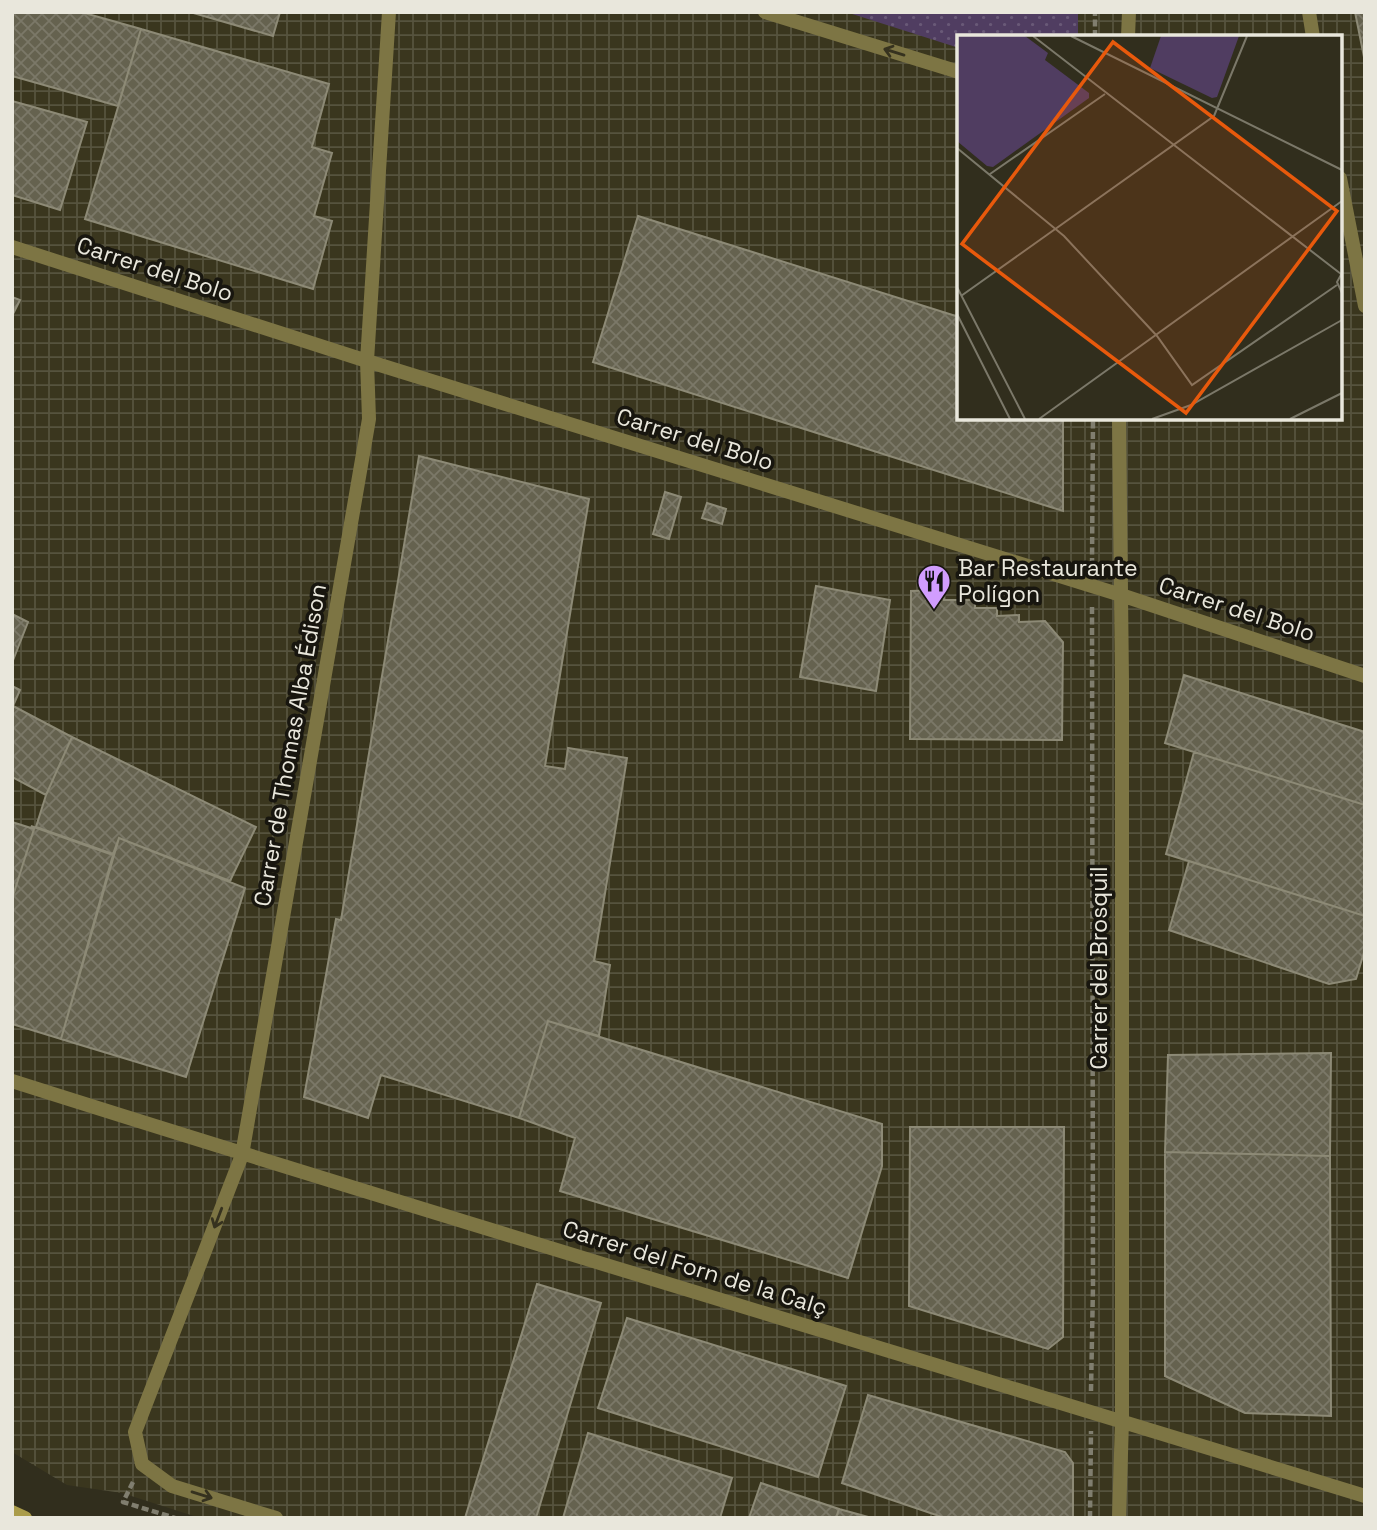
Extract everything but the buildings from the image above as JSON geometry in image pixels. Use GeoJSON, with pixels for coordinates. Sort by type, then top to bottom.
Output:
{"type":"FeatureCollection","features":[{"type":"Feature","properties":{"kind":"main road"},"geometry":{"type":"LineString","coordinates":[[12,1511],[25,1518]]}},
{"type":"Feature","properties":{"kind":"street","name":"Carrer de Thomas Alba Édison"},"geometry":{"type":"LineString","coordinates":[[142,1464],[135,1432],[242,1155],[369,419],[367,361],[389,12]]}},
{"type":"Feature","properties":{"kind":"street"},"geometry":{"type":"LineString","coordinates":[[765,12],[957,71]]}},
{"type":"Feature","properties":{"kind":"street"},"geometry":{"type":"LineString","coordinates":[[1128,35],[1129,12]]}},
{"type":"Feature","properties":{"kind":"street"},"geometry":{"type":"LineString","coordinates":[[1309,12],[1313,35]]}},
{"type":"Feature","properties":{"kind":"street"},"geometry":{"type":"LineString","coordinates":[[1342,188],[1365,306]]}},
{"type":"Feature","properties":{"kind":"street","name":"Carrer del Bolo"},"geometry":{"type":"LineString","coordinates":[[12,247],[367,361],[1121,594],[1365,676]]}},
{"type":"Feature","properties":{"kind":"street","name":"Carrer del Brosquil"},"geometry":{"type":"LineString","coordinates":[[1119,420],[1122,1421],[1119,1518]]}},
{"type":"Feature","properties":{"kind":"street","name":"Carrer del Forn de la Calç"},"geometry":{"type":"LineString","coordinates":[[12,1081],[242,1155],[1365,1496]]}},
{"type":"Feature","properties":{"kind":"street"},"geometry":{"type":"LineString","coordinates":[[142,1464],[172,1486],[276,1518]]}},
{"type":"Feature","properties":{"kind":"path"},"geometry":{"type":"LineString","coordinates":[[1095,12],[1095,35]]}},
{"type":"Feature","properties":{"kind":"path"},"geometry":{"type":"LineString","coordinates":[[1090,1518],[1093,1286],[1093,420]]}},
{"type":"Feature","properties":{"kind":"path"},"geometry":{"type":"LineString","coordinates":[[142,1464],[124,1502],[175,1518]]}},
{"type":"Feature","properties":{"kind":"shaded area"},"geometry":{"type":"Polygon","coordinates":[[[12,12],[1365,12],[1365,1518],[200,1518],[122,1493],[67,1485],[12,1452],[12,12]]]}},
{"type":"Feature","properties":{"kind":"shaded area"},"geometry":{"type":"Polygon","coordinates":[[[846,12],[1078,12],[1078,35],[957,35],[957,47],[846,12]]]}},
{"type":"Feature","properties":{"kind":"place","name":"Bar Restaurante Polígon"},"geometry":{"type":"Point","coordinates":[934,611]}}]}
